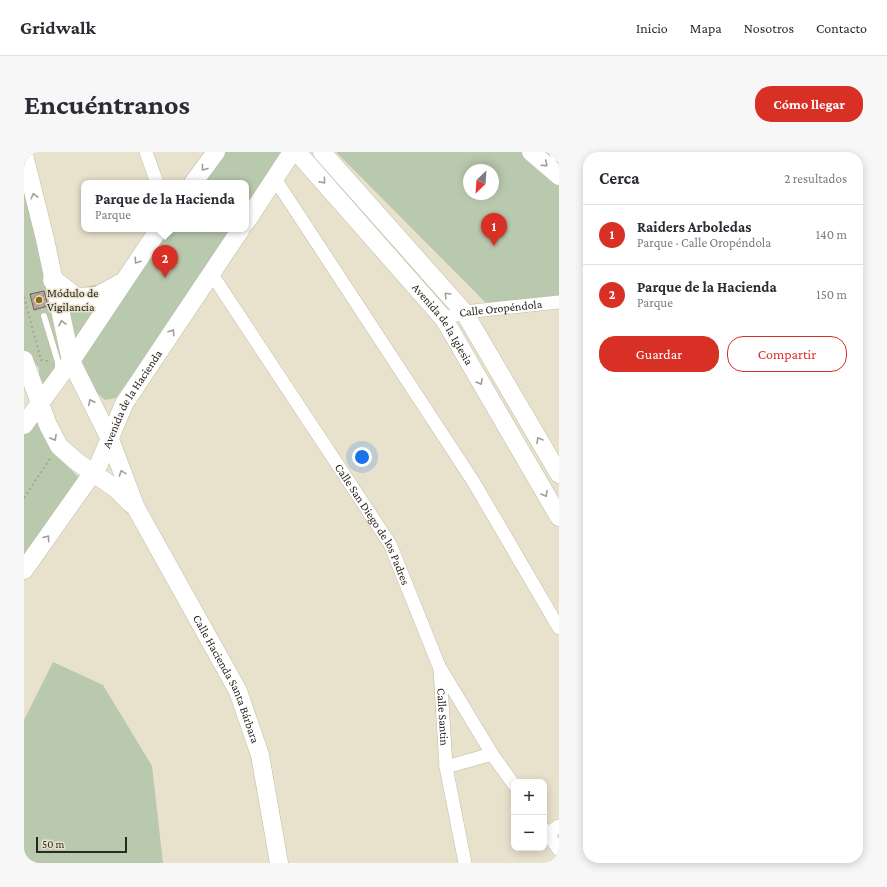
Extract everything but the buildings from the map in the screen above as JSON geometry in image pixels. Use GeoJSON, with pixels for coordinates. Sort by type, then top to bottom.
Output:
{"type":"FeatureCollection","features":[{"type":"Feature","properties":{"kind":"main road"},"geometry":{"type":"LineString","coordinates":[[195,180],[216,152]]}},
{"type":"Feature","properties":{"kind":"main road"},"geometry":{"type":"LineString","coordinates":[[249,218],[292,152]]}},
{"type":"Feature","properties":{"kind":"main road","name":"Avenida de la Iglesia"},"geometry":{"type":"LineString","coordinates":[[297,152],[444,319],[559,517]]}},
{"type":"Feature","properties":{"kind":"main road","name":"Avenida de la Iglesia"},"geometry":{"type":"LineString","coordinates":[[322,152],[464,312],[559,474]]}},
{"type":"Feature","properties":{"kind":"main road"},"geometry":{"type":"LineString","coordinates":[[530,152],[559,176]]}},
{"type":"Feature","properties":{"kind":"main road","name":"Calle Hacienda Santa Bárbara"},"geometry":{"type":"LineString","coordinates":[[24,155],[53,280],[62,367],[109,437],[136,508],[238,691],[260,755],[279,863]]}},
{"type":"Feature","properties":{"kind":"main road"},"geometry":{"type":"LineString","coordinates":[[24,425],[62,367],[122,284],[157,232]]}},
{"type":"Feature","properties":{"kind":"main road","name":"Avenida de la Hacienda"},"geometry":{"type":"LineString","coordinates":[[24,570],[94,473],[106,451],[109,437],[124,404],[239,232]]}},
{"type":"Feature","properties":{"kind":"main road"},"geometry":{"type":"LineString","coordinates":[[53,280],[76,298],[97,298],[122,284]]}},
{"type":"Feature","properties":{"kind":"main road"},"geometry":{"type":"LineString","coordinates":[[24,360],[48,425],[59,446]]}},
{"type":"Feature","properties":{"kind":"main road","name":"Calle Hacienda Santa Bárbara"},"geometry":{"type":"LineString","coordinates":[[59,446],[77,462],[115,488],[136,508]]}},
{"type":"Feature","properties":{"kind":"street"},"geometry":{"type":"LineString","coordinates":[[146,152],[156,180]]}},
{"type":"Feature","properties":{"kind":"street"},"geometry":{"type":"LineString","coordinates":[[275,179],[473,480],[559,628]]}},
{"type":"Feature","properties":{"kind":"street","name":"Calle San Diego de los Padres"},"geometry":{"type":"LineString","coordinates":[[211,273],[390,544],[440,666],[492,754],[511,781]]}},
{"type":"Feature","properties":{"kind":"street","name":"Calle Oropéndola"},"geometry":{"type":"LineString","coordinates":[[444,319],[464,312],[559,302]]}},
{"type":"Feature","properties":{"kind":"street"},"geometry":{"type":"LineString","coordinates":[[460,348],[483,346]]}},
{"type":"Feature","properties":{"kind":"street","name":"Calle Santin"},"geometry":{"type":"LineString","coordinates":[[440,666],[446,767],[465,863]]}},
{"type":"Feature","properties":{"kind":"street"},"geometry":{"type":"LineString","coordinates":[[446,767],[492,754]]}},
{"type":"Feature","properties":{"kind":"street"},"geometry":{"type":"LineString","coordinates":[[547,831],[559,826]]}},
{"type":"Feature","properties":{"kind":"street"},"geometry":{"type":"LineString","coordinates":[[547,832],[559,850]]}},
{"type":"Feature","properties":{"kind":"lane"},"geometry":{"type":"LineString","coordinates":[[44,316],[62,367]]}},
{"type":"Feature","properties":{"kind":"path"},"geometry":{"type":"LineString","coordinates":[[24,297],[41,360],[62,367]]}},
{"type":"Feature","properties":{"kind":"path"},"geometry":{"type":"LineString","coordinates":[[24,498],[59,446]]}},
{"type":"Feature","properties":{"kind":"green space"},"geometry":{"type":"Polygon","coordinates":[[[24,152],[59,271],[72,289],[120,281],[70,360],[39,402],[39,368],[24,350],[24,152]]]}},
{"type":"Feature","properties":{"kind":"green space"},"geometry":{"type":"Polygon","coordinates":[[[219,152],[289,152],[249,209],[249,180],[197,180],[219,152]]]}},
{"type":"Feature","properties":{"kind":"green space"},"geometry":{"type":"Polygon","coordinates":[[[336,152],[522,152],[559,181],[559,298],[488,305],[336,152]]]}},
{"type":"Feature","properties":{"kind":"green space"},"geometry":{"type":"Polygon","coordinates":[[[159,232],[233,232],[116,398],[105,400],[90,387],[73,361],[159,232]]]}},
{"type":"Feature","properties":{"kind":"green space"},"geometry":{"type":"Polygon","coordinates":[[[36,407],[53,453],[85,483],[24,568],[24,426],[36,407]]]}},
{"type":"Feature","properties":{"kind":"green space"},"geometry":{"type":"Polygon","coordinates":[[[53,662],[103,685],[152,766],[163,863],[24,863],[24,720],[53,662]]]}},
{"type":"Feature","properties":{"kind":"place","name":"Raiders Arboledas"},"geometry":{"type":"Point","coordinates":[494,246]}},
{"type":"Feature","properties":{"kind":"place","name":"Parque de la Hacienda"},"geometry":{"type":"Point","coordinates":[165,278]}},
{"type":"Feature","properties":{"kind":"place","name":"Módulo de Vigilancia"},"geometry":{"type":"Point","coordinates":[39,300]}}]}
